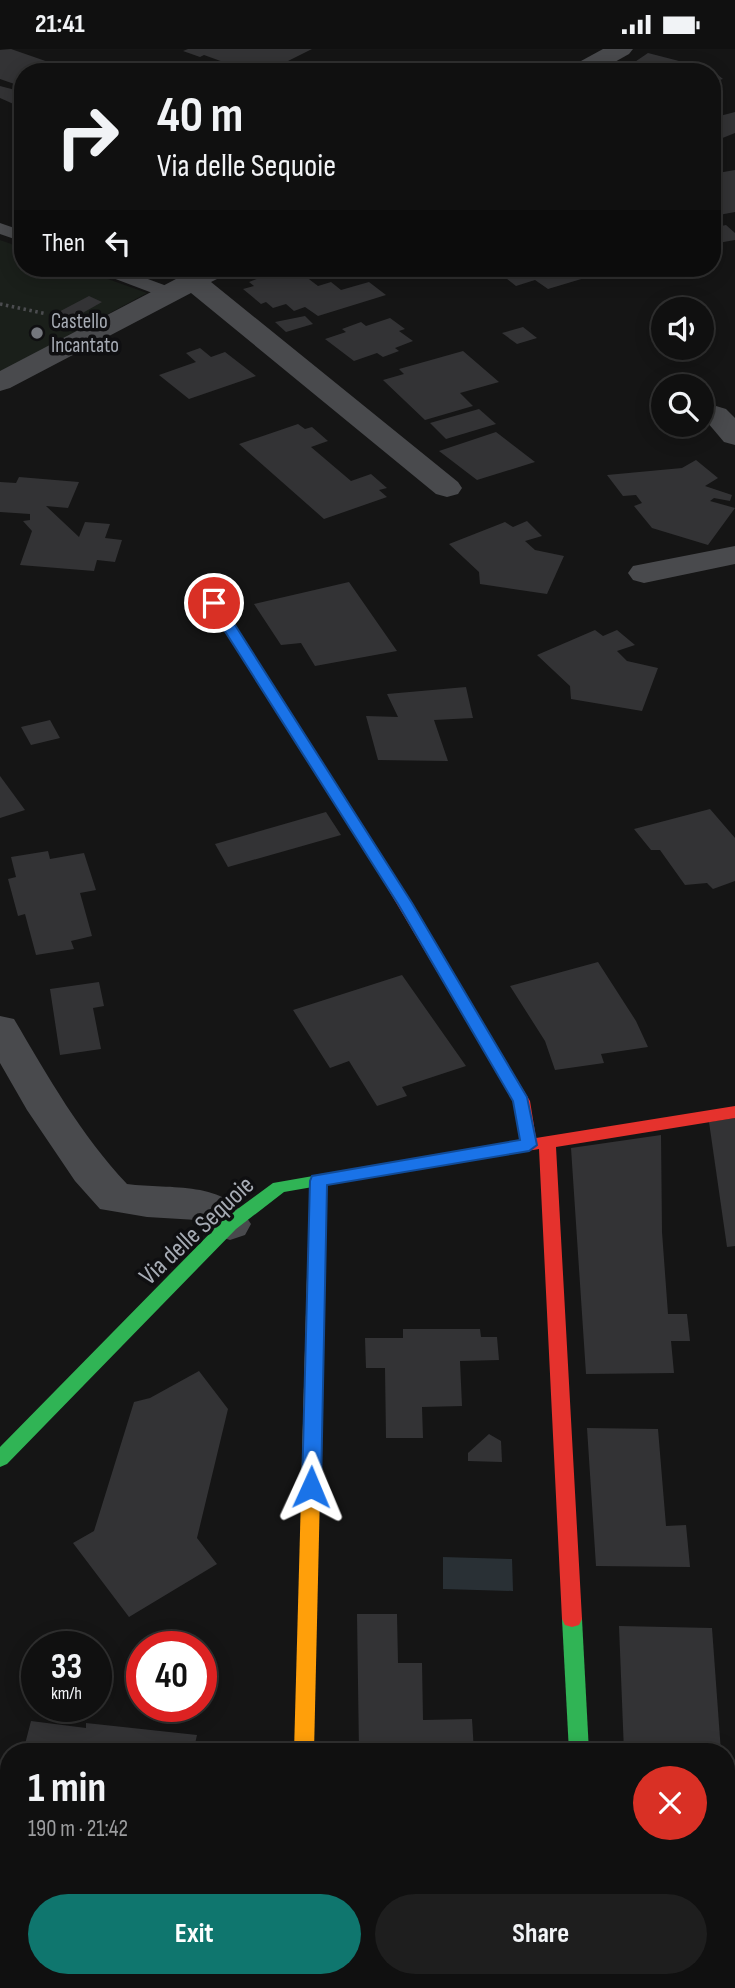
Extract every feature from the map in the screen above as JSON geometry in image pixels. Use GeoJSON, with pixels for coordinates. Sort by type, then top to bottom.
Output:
{"type":"FeatureCollection","features":[{"type":"Feature","properties":{"kind":"street"},"geometry":{"type":"LineString","coordinates":[[595,63],[621,49]]}},
{"type":"Feature","properties":{"kind":"street"},"geometry":{"type":"LineString","coordinates":[[0,381],[193,281],[447,488]]}},
{"type":"Feature","properties":{"kind":"street"},"geometry":{"type":"LineString","coordinates":[[644,573],[735,555]]}},
{"type":"Feature","properties":{"kind":"street"},"geometry":{"type":"LineString","coordinates":[[214,603],[405,903],[522,1101],[529,1145]]}},
{"type":"Feature","properties":{"kind":"street"},"geometry":{"type":"LineString","coordinates":[[0,1029],[61,1130],[89,1170],[115,1198],[207,1205],[230,1224]]}},
{"type":"Feature","properties":{"kind":"street","name":"Via delle Sequoie"},"geometry":{"type":"LineString","coordinates":[[0,1459],[230,1224],[279,1187],[735,1112]]}},
{"type":"Feature","properties":{"kind":"street"},"geometry":{"type":"LineString","coordinates":[[547,1142],[579,1743]]}},
{"type":"Feature","properties":{"kind":"street"},"geometry":{"type":"LineString","coordinates":[[304,1743],[318,1181]]}},
{"type":"Feature","properties":{"kind":"lane"},"geometry":{"type":"LineString","coordinates":[[165,277],[193,281]]}},
{"type":"Feature","properties":{"kind":"shaded area","name":"Castello Incantato"},"geometry":{"type":"Polygon","coordinates":[[[0,240],[14,245],[14,277],[102,277],[147,293],[0,372],[0,240]]]}},
{"type":"Feature","properties":{"kind":"shaded area"},"geometry":{"type":"Polygon","coordinates":[[[443,1557],[512,1559],[513,1591],[443,1589],[443,1557]]]}},
{"type":"Feature","properties":{"kind":"building"},"geometry":{"type":"Polygon","coordinates":[[[11,49],[51,63],[14,63],[14,84],[0,79],[0,50],[11,49]]]}},
{"type":"Feature","properties":{"kind":"building"},"geometry":{"type":"Polygon","coordinates":[[[312,49],[284,63],[226,63],[183,51],[312,49]]]}},
{"type":"Feature","properties":{"kind":"building"},"geometry":{"type":"Polygon","coordinates":[[[648,53],[683,63],[633,63],[648,53]]]}},
{"type":"Feature","properties":{"kind":"building"},"geometry":{"type":"Polygon","coordinates":[[[0,86],[14,90],[14,104],[0,98],[0,86]]]}},
{"type":"Feature","properties":{"kind":"building"},"geometry":{"type":"Polygon","coordinates":[[[735,112],[735,133],[721,139],[721,116],[735,112]]]}},
{"type":"Feature","properties":{"kind":"building"},"geometry":{"type":"Polygon","coordinates":[[[735,170],[735,212],[721,215],[721,172],[735,170]]]}},
{"type":"Feature","properties":{"kind":"building"},"geometry":{"type":"Polygon","coordinates":[[[726,225],[735,233],[735,240],[721,242],[721,226],[726,225]]]}},
{"type":"Feature","properties":{"kind":"building"},"geometry":{"type":"Polygon","coordinates":[[[262,277],[306,277],[318,286],[331,282],[341,290],[369,282],[386,295],[318,316],[305,307],[294,311],[286,304],[273,308],[266,302],[261,304],[243,289],[254,286],[249,282],[262,277]]]}},
{"type":"Feature","properties":{"kind":"building"},"geometry":{"type":"Polygon","coordinates":[[[504,277],[588,277],[548,289],[535,280],[516,286],[504,277]]]}},
{"type":"Feature","properties":{"kind":"building"},"geometry":{"type":"Polygon","coordinates":[[[89,296],[102,302],[72,319],[78,322],[63,330],[49,324],[58,319],[51,316],[89,296]]]}},
{"type":"Feature","properties":{"kind":"building"},"geometry":{"type":"Polygon","coordinates":[[[305,316],[313,324],[286,332],[275,322],[305,316]]]}},
{"type":"Feature","properties":{"kind":"building"},"geometry":{"type":"Polygon","coordinates":[[[390,318],[405,329],[399,331],[413,341],[395,348],[399,351],[383,357],[377,353],[354,361],[325,339],[346,332],[342,329],[361,322],[366,326],[390,318]]]}},
{"type":"Feature","properties":{"kind":"building"},"geometry":{"type":"Polygon","coordinates":[[[523,327],[537,338],[517,344],[502,333],[523,327]]]}},
{"type":"Feature","properties":{"kind":"building"},"geometry":{"type":"Polygon","coordinates":[[[200,348],[211,357],[225,352],[256,376],[189,399],[159,375],[196,362],[186,353],[200,348]]]}},
{"type":"Feature","properties":{"kind":"building"},"geometry":{"type":"Polygon","coordinates":[[[463,351],[499,382],[460,393],[473,406],[425,420],[383,380],[404,374],[399,369],[463,351]]]}},
{"type":"Feature","properties":{"kind":"building"},"geometry":{"type":"Polygon","coordinates":[[[479,409],[496,424],[446,439],[430,423],[479,409]]]}},
{"type":"Feature","properties":{"kind":"building"},"geometry":{"type":"Polygon","coordinates":[[[298,424],[305,429],[312,427],[328,441],[311,447],[351,481],[371,474],[387,488],[379,490],[387,497],[324,519],[239,444],[298,424]]]}},
{"type":"Feature","properties":{"kind":"building"},"geometry":{"type":"Polygon","coordinates":[[[496,432],[535,462],[477,480],[439,451],[496,432]]]}},
{"type":"Feature","properties":{"kind":"building"},"geometry":{"type":"Polygon","coordinates":[[[696,460],[718,478],[705,486],[732,495],[730,501],[714,498],[710,501],[735,508],[708,545],[652,528],[634,506],[642,503],[636,495],[623,496],[607,475],[682,468],[696,460]]]}},
{"type":"Feature","properties":{"kind":"building"},"geometry":{"type":"Polygon","coordinates":[[[19,477],[79,482],[68,508],[46,506],[79,537],[85,522],[110,524],[105,538],[122,540],[115,562],[97,560],[94,571],[20,565],[32,531],[23,521],[30,520],[30,514],[0,512],[0,482],[16,483],[19,477]]]}},
{"type":"Feature","properties":{"kind":"building"},"geometry":{"type":"Polygon","coordinates":[[[527,521],[542,536],[525,541],[535,550],[564,556],[547,594],[480,584],[479,572],[449,544],[505,522],[513,527],[527,521]]]}},
{"type":"Feature","properties":{"kind":"building"},"geometry":{"type":"Polygon","coordinates":[[[349,582],[397,651],[315,666],[301,643],[281,645],[254,604],[349,582]]]}},
{"type":"Feature","properties":{"kind":"building"},"geometry":{"type":"Polygon","coordinates":[[[595,630],[603,636],[617,630],[635,645],[617,651],[627,661],[658,668],[642,711],[571,699],[570,686],[537,655],[595,630]]]}},
{"type":"Feature","properties":{"kind":"building"},"geometry":{"type":"Polygon","coordinates":[[[466,687],[473,718],[434,720],[448,761],[378,760],[366,716],[398,717],[387,694],[466,687]]]}},
{"type":"Feature","properties":{"kind":"building"},"geometry":{"type":"Polygon","coordinates":[[[50,720],[60,738],[31,745],[21,727],[50,720]]]}},
{"type":"Feature","properties":{"kind":"building"},"geometry":{"type":"Polygon","coordinates":[[[0,776],[25,810],[0,818],[0,776]]]}},
{"type":"Feature","properties":{"kind":"building"},"geometry":{"type":"Polygon","coordinates":[[[710,809],[735,838],[735,881],[713,889],[707,883],[685,885],[660,850],[651,850],[634,829],[710,809]]]}},
{"type":"Feature","properties":{"kind":"building"},"geometry":{"type":"Polygon","coordinates":[[[326,812],[341,835],[228,867],[215,844],[326,812]]]}},
{"type":"Feature","properties":{"kind":"building"},"geometry":{"type":"Polygon","coordinates":[[[48,851],[50,859],[84,853],[96,890],[80,893],[92,936],[71,941],[74,949],[36,955],[25,914],[18,916],[8,879],[16,877],[11,857],[48,851]]]}},
{"type":"Feature","properties":{"kind":"building"},"geometry":{"type":"Polygon","coordinates":[[[598,962],[636,1021],[648,1047],[601,1054],[604,1063],[555,1070],[545,1041],[510,986],[598,962]]]}},
{"type":"Feature","properties":{"kind":"building"},"geometry":{"type":"Polygon","coordinates":[[[402,975],[466,1066],[402,1087],[407,1096],[377,1106],[349,1061],[330,1068],[293,1010],[402,975]]]}},
{"type":"Feature","properties":{"kind":"building"},"geometry":{"type":"Polygon","coordinates":[[[99,982],[104,1006],[93,1008],[101,1049],[60,1055],[50,989],[99,982]]]}},
{"type":"Feature","properties":{"kind":"building"},"geometry":{"type":"Polygon","coordinates":[[[735,1118],[735,1246],[727,1247],[709,1122],[735,1118]]]}},
{"type":"Feature","properties":{"kind":"building"},"geometry":{"type":"Polygon","coordinates":[[[661,1135],[662,1232],[668,1314],[687,1314],[690,1341],[671,1341],[674,1373],[586,1374],[571,1148],[661,1135]]]}},
{"type":"Feature","properties":{"kind":"building"},"geometry":{"type":"Polygon","coordinates":[[[403,1329],[480,1329],[481,1337],[497,1337],[499,1360],[460,1361],[462,1406],[422,1407],[423,1438],[386,1438],[385,1368],[366,1368],[365,1338],[403,1338],[403,1329]]]}},
{"type":"Feature","properties":{"kind":"building"},"geometry":{"type":"Polygon","coordinates":[[[199,1371],[228,1409],[197,1538],[217,1564],[129,1617],[73,1543],[94,1531],[134,1402],[150,1398],[199,1371]]]}},
{"type":"Feature","properties":{"kind":"building"},"geometry":{"type":"Polygon","coordinates":[[[587,1428],[658,1429],[666,1526],[686,1525],[690,1567],[596,1566],[587,1428]]]}},
{"type":"Feature","properties":{"kind":"building"},"geometry":{"type":"Polygon","coordinates":[[[489,1434],[501,1441],[502,1462],[468,1461],[468,1453],[489,1434]]]}},
{"type":"Feature","properties":{"kind":"building"},"geometry":{"type":"Polygon","coordinates":[[[357,1614],[397,1614],[398,1663],[422,1663],[423,1720],[472,1719],[473,1743],[359,1743],[357,1614]]]}},
{"type":"Feature","properties":{"kind":"building"},"geometry":{"type":"Polygon","coordinates":[[[619,1626],[712,1628],[720,1743],[624,1743],[619,1626]]]}},
{"type":"Feature","properties":{"kind":"building"},"geometry":{"type":"Polygon","coordinates":[[[31,1722],[39,1722],[86,1728],[86,1723],[197,1735],[195,1743],[25,1743],[31,1722]]]}},
{"type":"Feature","properties":{"kind":"traffic: fast"},"geometry":{"type":"LineString","coordinates":[[0,1459],[230,1224],[279,1187],[473,1154]]}},
{"type":"Feature","properties":{"kind":"traffic: fast"},"geometry":{"type":"LineString","coordinates":[[572,1619],[579,1743]]}},
{"type":"Feature","properties":{"kind":"traffic: slow"},"geometry":{"type":"LineString","coordinates":[[214,603],[386,874]]}},
{"type":"Feature","properties":{"kind":"traffic: slow"},"geometry":{"type":"LineString","coordinates":[[304,1743],[316,1277]]}},
{"type":"Feature","properties":{"kind":"traffic: jam"},"geometry":{"type":"LineString","coordinates":[[386,874],[522,1101],[529,1145]]}},
{"type":"Feature","properties":{"kind":"traffic: jam"},"geometry":{"type":"LineString","coordinates":[[473,1154],[735,1112]]}},
{"type":"Feature","properties":{"kind":"traffic: jam"},"geometry":{"type":"LineString","coordinates":[[547,1142],[572,1619]]}},
{"type":"Feature","properties":{"kind":"traffic: jam"},"geometry":{"type":"LineString","coordinates":[[316,1277],[318,1181]]}},
{"type":"Feature","properties":{"kind":"place","name":"Castello Incantato"},"geometry":{"type":"Point","coordinates":[37,333]}},
{"type":"Feature","properties":{"kind":"route"},"geometry":{"type":"LineString","coordinates":[[214,603],[405,903],[522,1101],[529,1145],[318,1181],[311,1487]]}}]}
